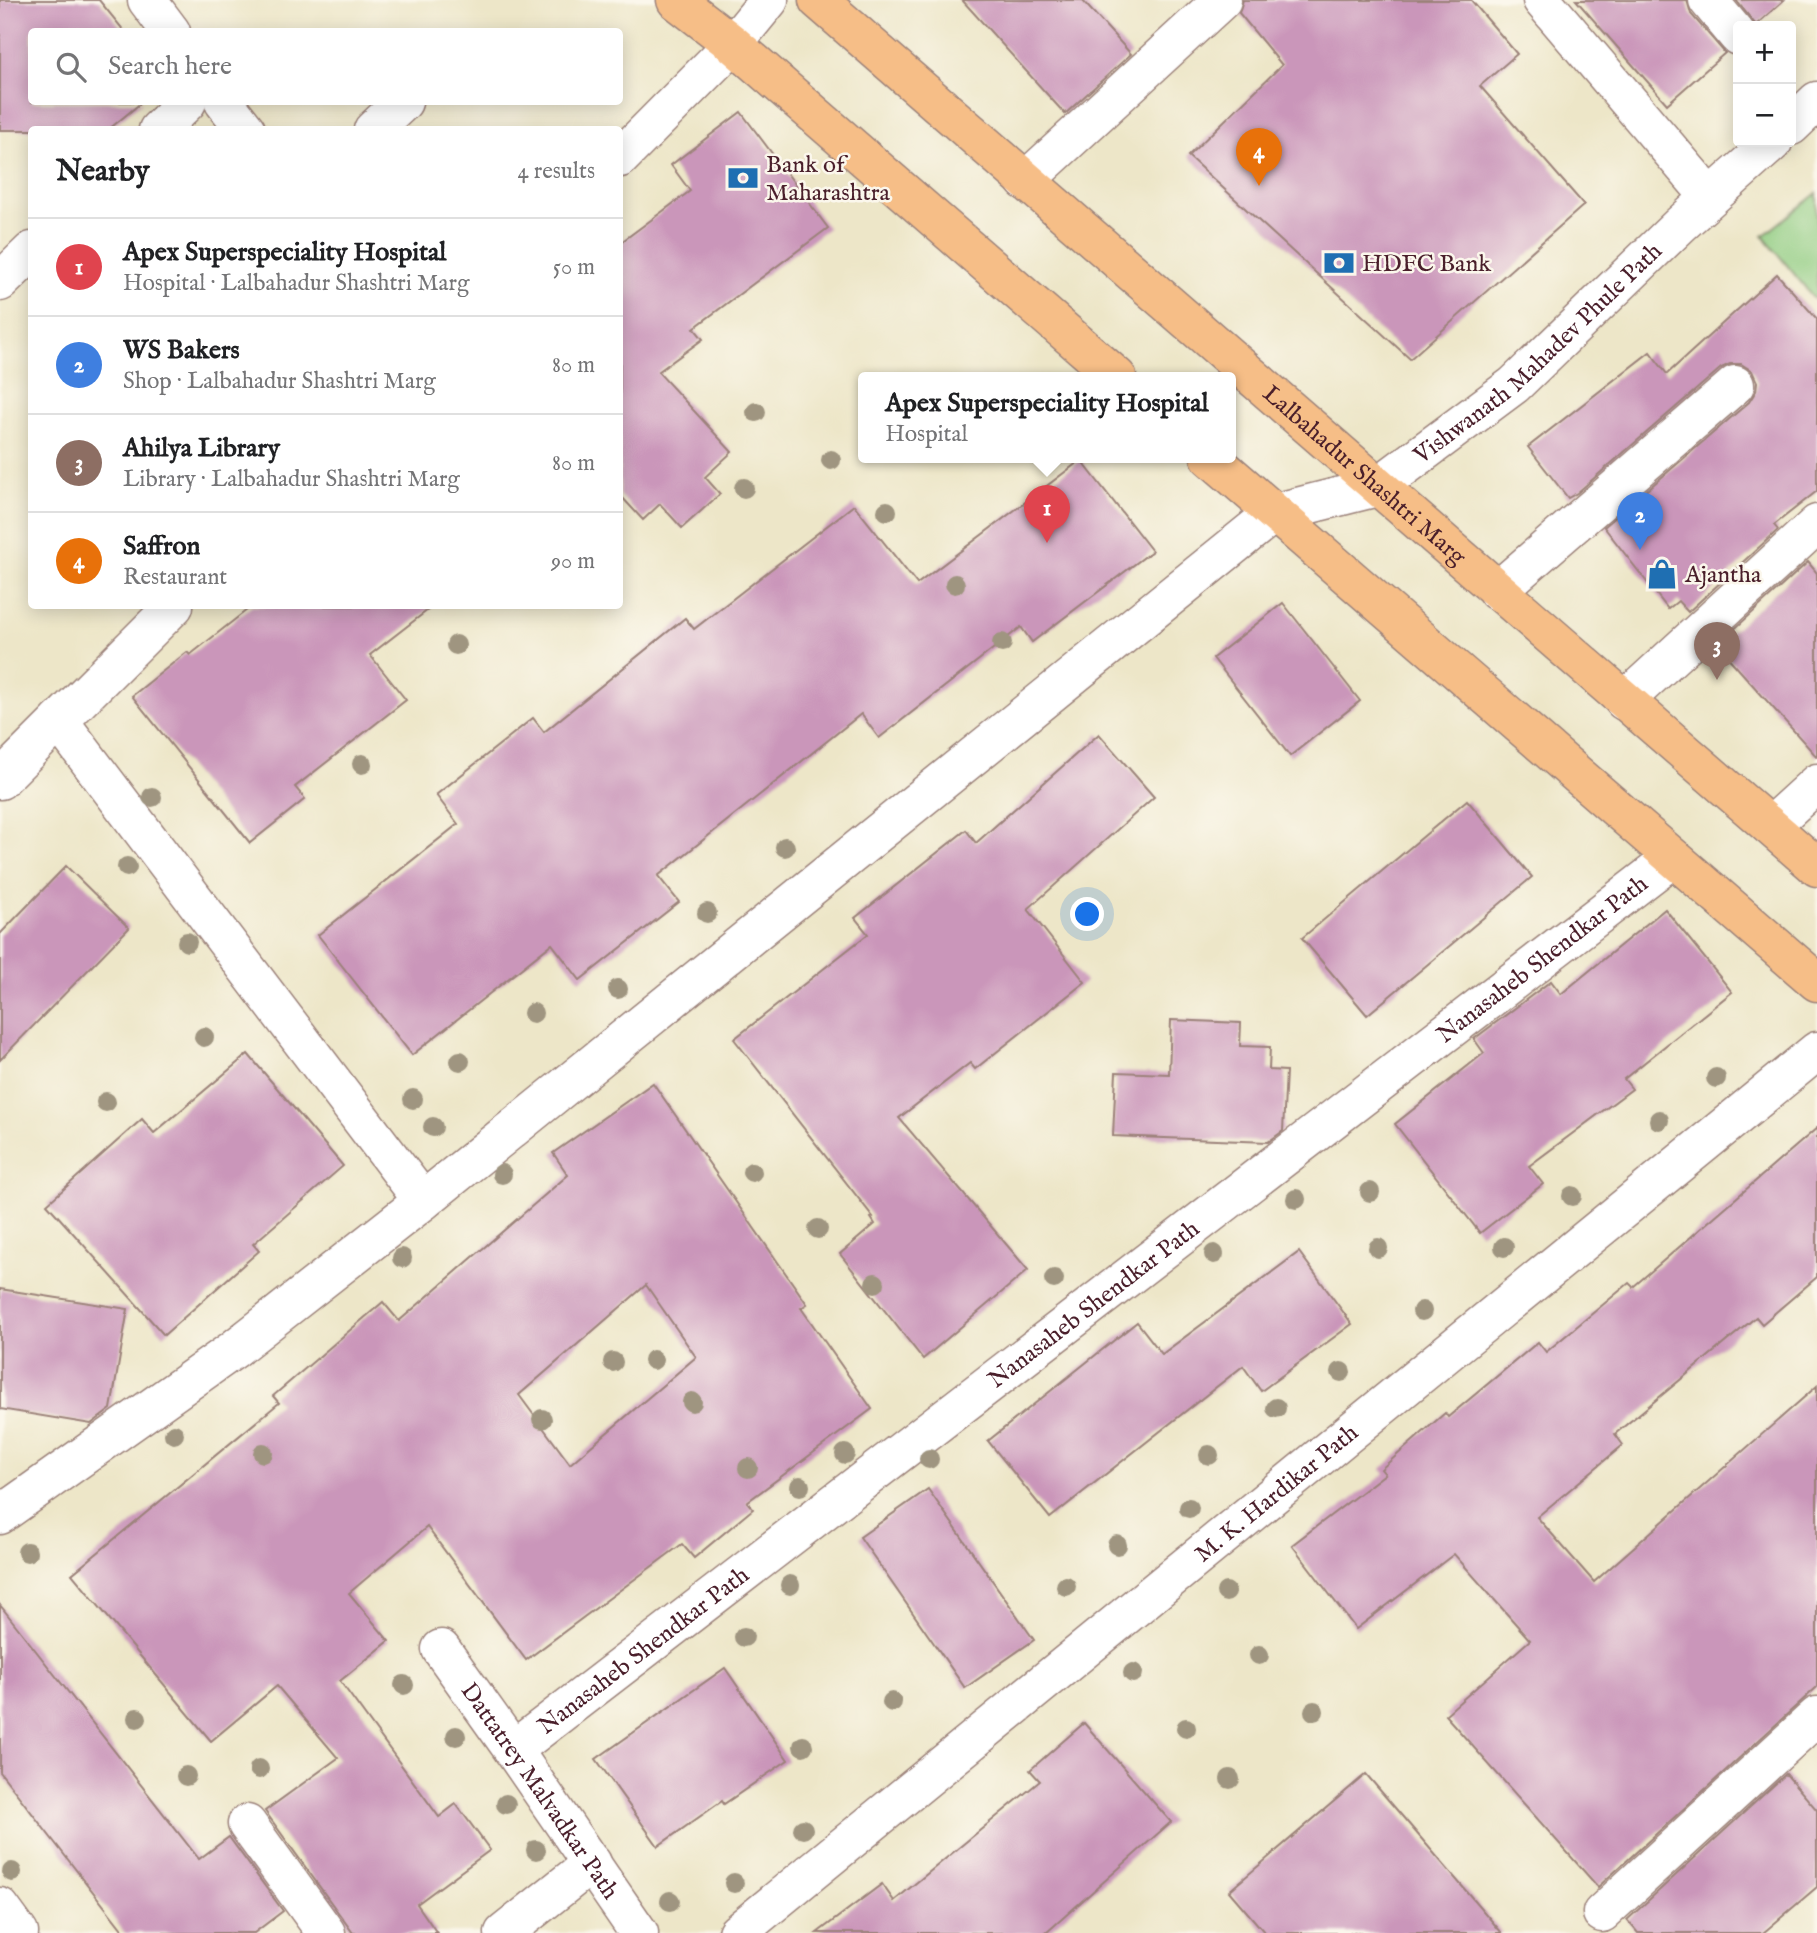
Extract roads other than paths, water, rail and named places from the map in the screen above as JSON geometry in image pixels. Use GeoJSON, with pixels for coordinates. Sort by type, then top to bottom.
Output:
{"type":"FeatureCollection","features":[{"type":"Feature","properties":{"kind":"main road"},"geometry":{"type":"LineString","coordinates":[[676,0],[733,44],[1111,372]]}},
{"type":"Feature","properties":{"kind":"main road","name":"Lalbahadur Shashtri Marg"},"geometry":{"type":"LineString","coordinates":[[818,0],[1817,867]]}},
{"type":"Feature","properties":{"kind":"main road"},"geometry":{"type":"LineString","coordinates":[[1217,463],[1817,982]]}},
{"type":"Feature","properties":{"kind":"street"},"geometry":{"type":"LineString","coordinates":[[147,0],[168,28]]}},
{"type":"Feature","properties":{"kind":"street"},"geometry":{"type":"LineString","coordinates":[[623,155],[733,44],[769,0]]}},
{"type":"Feature","properties":{"kind":"street"},"geometry":{"type":"LineString","coordinates":[[1025,181],[1222,0]]}},
{"type":"Feature","properties":{"kind":"street"},"geometry":{"type":"LineString","coordinates":[[1542,0],[1710,197]]}},
{"type":"Feature","properties":{"kind":"street"},"geometry":{"type":"LineString","coordinates":[[1708,0],[1733,30]]}},
{"type":"Feature","properties":{"kind":"street"},"geometry":{"type":"LineString","coordinates":[[162,126],[184,105]]}},
{"type":"Feature","properties":{"kind":"street"},"geometry":{"type":"LineString","coordinates":[[226,105],[243,126]]}},
{"type":"Feature","properties":{"kind":"street"},"geometry":{"type":"LineString","coordinates":[[377,126],[400,105]]}},
{"type":"Feature","properties":{"kind":"street","name":"Vishwanath Mahadev Phule Path"},"geometry":{"type":"LineString","coordinates":[[1274,513],[1377,487],[1514,385],[1710,197],[1767,147]]}},
{"type":"Feature","properties":{"kind":"street"},"geometry":{"type":"LineString","coordinates":[[0,282],[28,255]]}},
{"type":"Feature","properties":{"kind":"street"},"geometry":{"type":"LineString","coordinates":[[1497,590],[1735,385]]}},
{"type":"Feature","properties":{"kind":"street"},"geometry":{"type":"LineString","coordinates":[[0,1516],[233,1350],[423,1201],[1274,513]]}},
{"type":"Feature","properties":{"kind":"street"},"geometry":{"type":"LineString","coordinates":[[1624,701],[1817,524]]}},
{"type":"Feature","properties":{"kind":"street"},"geometry":{"type":"LineString","coordinates":[[0,780],[171,609]]}},
{"type":"Feature","properties":{"kind":"street"},"geometry":{"type":"LineString","coordinates":[[59,721],[423,1201]]}},
{"type":"Feature","properties":{"kind":"street"},"geometry":{"type":"LineString","coordinates":[[1770,826],[1817,783]]}},
{"type":"Feature","properties":{"kind":"street","name":"Nanasaheb Shendkar Path"},"geometry":{"type":"LineString","coordinates":[[513,1750],[1673,858]]}},
{"type":"Feature","properties":{"kind":"street","name":"M. K. Hardikar Path"},"geometry":{"type":"LineString","coordinates":[[737,1933],[1817,1051]]}},
{"type":"Feature","properties":{"kind":"street","name":"Dattatrey Malvadkar Path"},"geometry":{"type":"LineString","coordinates":[[441,1649],[639,1933]]}},
{"type":"Feature","properties":{"kind":"street"},"geometry":{"type":"LineString","coordinates":[[1602,1913],[1817,1716]]}},
{"type":"Feature","properties":{"kind":"street"},"geometry":{"type":"LineString","coordinates":[[247,1825],[326,1933]]}},
{"type":"Feature","properties":{"kind":"street"},"geometry":{"type":"LineString","coordinates":[[504,1933],[592,1863]]}},
{"type":"Feature","properties":{"kind":"street"},"geometry":{"type":"LineString","coordinates":[[0,1907],[19,1933]]}},
{"type":"Feature","properties":{"kind":"place","name":"Bank of Maharashtra"},"geometry":{"type":"Point","coordinates":[743,178]}},
{"type":"Feature","properties":{"kind":"place","name":"Saffron"},"geometry":{"type":"Point","coordinates":[1259,186]}},
{"type":"Feature","properties":{"kind":"place","name":"HDFC Bank"},"geometry":{"type":"Point","coordinates":[1339,263]}},
{"type":"Feature","properties":{"kind":"place","name":"Apex Superspeciality Hospital"},"geometry":{"type":"Point","coordinates":[1047,543]}},
{"type":"Feature","properties":{"kind":"place","name":"WS Bakers"},"geometry":{"type":"Point","coordinates":[1640,550]}},
{"type":"Feature","properties":{"kind":"place","name":"Ajantha"},"geometry":{"type":"Point","coordinates":[1662,574]}},
{"type":"Feature","properties":{"kind":"place","name":"Ahilya Library"},"geometry":{"type":"Point","coordinates":[1717,680]}}]}
